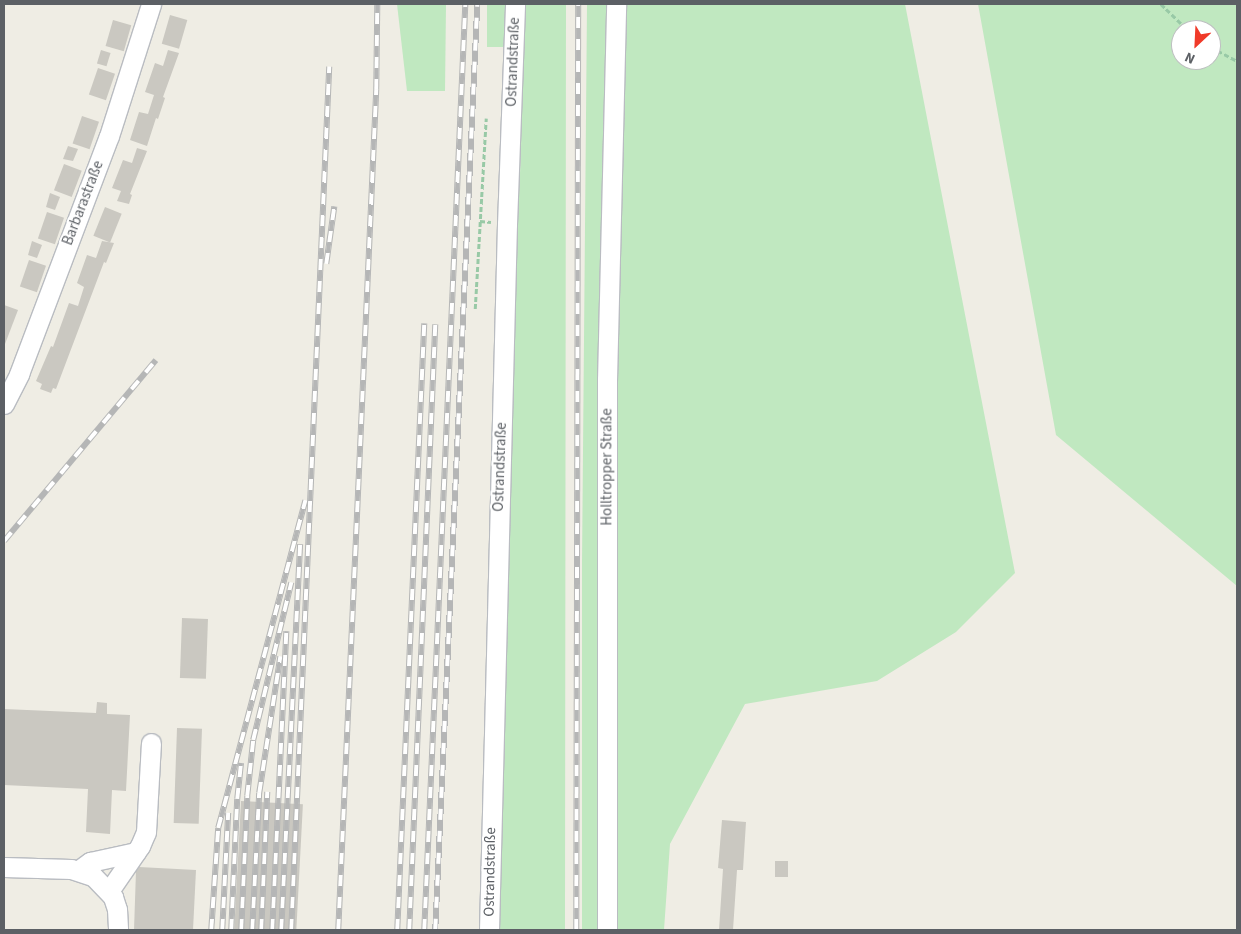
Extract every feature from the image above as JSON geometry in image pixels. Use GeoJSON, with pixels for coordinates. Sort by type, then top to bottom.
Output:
{"type":"FeatureCollection","features":[{"type":"Feature","properties":{"kind":"street","name":"Barbarastraße"},"geometry":{"type":"LineString","coordinates":[[5,402],[109,136],[151,4]]}},
{"type":"Feature","properties":{"kind":"street","name":"Ostrandstraße"},"geometry":{"type":"LineString","coordinates":[[488,930],[508,177],[515,4]]}},
{"type":"Feature","properties":{"kind":"street","name":"Holltropper Straße"},"geometry":{"type":"LineString","coordinates":[[607,930],[607,390],[616,4]]}},
{"type":"Feature","properties":{"kind":"street"},"geometry":{"type":"LineString","coordinates":[[109,891],[143,840],[148,823],[151,743]]}},
{"type":"Feature","properties":{"kind":"street"},"geometry":{"type":"LineString","coordinates":[[79,870],[90,862],[136,852]]}},
{"type":"Feature","properties":{"kind":"street"},"geometry":{"type":"LineString","coordinates":[[4,867],[79,870],[93,876],[109,891],[117,909],[118,930]]}},
{"type":"Feature","properties":{"kind":"path"},"geometry":{"type":"LineString","coordinates":[[1161,4],[1178,20]]}},
{"type":"Feature","properties":{"kind":"path"},"geometry":{"type":"LineString","coordinates":[[1221,52],[1237,61]]}},
{"type":"Feature","properties":{"kind":"path"},"geometry":{"type":"LineString","coordinates":[[475,309],[486,118]]}},
{"type":"Feature","properties":{"kind":"green space"},"geometry":{"type":"Polygon","coordinates":[[[397,4],[446,4],[445,91],[407,91],[397,4]]]}},
{"type":"Feature","properties":{"kind":"green space"},"geometry":{"type":"Polygon","coordinates":[[[487,4],[506,4],[506,47],[487,47],[487,4]]]}},
{"type":"Feature","properties":{"kind":"green space"},"geometry":{"type":"Polygon","coordinates":[[[522,4],[566,4],[565,930],[498,930],[504,736],[508,448],[521,150],[522,4]]]}},
{"type":"Feature","properties":{"kind":"green space"},"geometry":{"type":"Polygon","coordinates":[[[587,4],[610,4],[600,300],[597,930],[582,930],[582,563],[587,4]]]}},
{"type":"Feature","properties":{"kind":"green space"},"geometry":{"type":"Polygon","coordinates":[[[624,4],[905,4],[1015,573],[956,632],[877,681],[745,704],[670,844],[664,930],[612,930],[614,422],[624,4]]]}},
{"type":"Feature","properties":{"kind":"green space"},"geometry":{"type":"Polygon","coordinates":[[[978,4],[1237,4],[1237,586],[1056,435],[978,4]]]}},
{"type":"Feature","properties":{"kind":"building"},"geometry":{"type":"Polygon","coordinates":[[[170,15],[187,20],[179,49],[162,44],[170,15]]]}},
{"type":"Feature","properties":{"kind":"building"},"geometry":{"type":"Polygon","coordinates":[[[113,20],[131,25],[124,51],[106,46],[113,20]]]}},
{"type":"Feature","properties":{"kind":"building"},"geometry":{"type":"Polygon","coordinates":[[[101,50],[111,53],[106,66],[97,63],[101,50]]]}},
{"type":"Feature","properties":{"kind":"building"},"geometry":{"type":"Polygon","coordinates":[[[168,50],[179,53],[163,97],[165,98],[158,119],[156,118],[147,146],[130,140],[139,112],[148,114],[154,95],[145,92],[155,63],[163,66],[168,50]]]}},
{"type":"Feature","properties":{"kind":"building"},"geometry":{"type":"Polygon","coordinates":[[[98,68],[115,74],[106,100],[89,94],[98,68]]]}},
{"type":"Feature","properties":{"kind":"building"},"geometry":{"type":"Polygon","coordinates":[[[82,116],[99,122],[90,149],[73,143],[82,116]]]}},
{"type":"Feature","properties":{"kind":"building"},"geometry":{"type":"Polygon","coordinates":[[[68,146],[78,149],[73,161],[63,159],[68,146]]]}},
{"type":"Feature","properties":{"kind":"building"},"geometry":{"type":"Polygon","coordinates":[[[137,148],[147,151],[130,194],[132,195],[129,204],[117,201],[121,191],[112,188],[123,160],[132,163],[137,148]]]}},
{"type":"Feature","properties":{"kind":"building"},"geometry":{"type":"Polygon","coordinates":[[[64,164],[82,171],[72,197],[54,190],[64,164]]]}},
{"type":"Feature","properties":{"kind":"building"},"geometry":{"type":"Polygon","coordinates":[[[50,193],[60,197],[55,210],[46,207],[50,193]]]}},
{"type":"Feature","properties":{"kind":"building"},"geometry":{"type":"Polygon","coordinates":[[[105,207],[122,214],[110,242],[93,236],[105,207]]]}},
{"type":"Feature","properties":{"kind":"building"},"geometry":{"type":"Polygon","coordinates":[[[47,212],[64,218],[55,244],[38,238],[47,212]]]}},
{"type":"Feature","properties":{"kind":"building"},"geometry":{"type":"Polygon","coordinates":[[[32,241],[42,245],[37,258],[28,255],[32,241]]]}},
{"type":"Feature","properties":{"kind":"building"},"geometry":{"type":"Polygon","coordinates":[[[102,241],[114,243],[106,263],[104,262],[56,389],[53,388],[51,393],[40,389],[42,384],[36,381],[51,346],[53,347],[69,303],[78,306],[84,287],[77,283],[87,255],[96,258],[102,241]]]}},
{"type":"Feature","properties":{"kind":"building"},"geometry":{"type":"Polygon","coordinates":[[[29,260],[46,266],[37,292],[20,286],[29,260]]]}},
{"type":"Feature","properties":{"kind":"building"},"geometry":{"type":"Polygon","coordinates":[[[4,305],[18,310],[5,344],[4,344],[4,305]]]}},
{"type":"Feature","properties":{"kind":"building"},"geometry":{"type":"Polygon","coordinates":[[[182,618],[208,619],[206,679],[180,678],[182,618]]]}},
{"type":"Feature","properties":{"kind":"building"},"geometry":{"type":"Polygon","coordinates":[[[97,702],[107,703],[107,714],[130,715],[126,791],[112,790],[110,834],[86,832],[88,789],[4,785],[4,709],[96,713],[97,702]]]}},
{"type":"Feature","properties":{"kind":"building"},"geometry":{"type":"Polygon","coordinates":[[[177,728],[202,729],[199,824],[174,823],[177,728]]]}},
{"type":"Feature","properties":{"kind":"building"},"geometry":{"type":"Polygon","coordinates":[[[241,801],[303,804],[296,930],[234,930],[241,801]]]}},
{"type":"Feature","properties":{"kind":"building"},"geometry":{"type":"Polygon","coordinates":[[[722,820],[746,822],[743,870],[737,870],[733,930],[719,930],[723,869],[718,868],[722,820]]]}},
{"type":"Feature","properties":{"kind":"building"},"geometry":{"type":"Polygon","coordinates":[[[775,861],[788,861],[788,877],[775,877],[775,861]]]}},
{"type":"Feature","properties":{"kind":"building"},"geometry":{"type":"Polygon","coordinates":[[[139,867],[196,870],[193,930],[134,930],[136,871],[139,867]]]}},
{"type":"Feature","properties":{"kind":"railway"},"geometry":{"type":"LineString","coordinates":[[338,930],[376,90],[377,4]]}},
{"type":"Feature","properties":{"kind":"railway"},"geometry":{"type":"LineString","coordinates":[[424,930],[465,4]]}},
{"type":"Feature","properties":{"kind":"railway"},"geometry":{"type":"LineString","coordinates":[[435,930],[477,4]]}},
{"type":"Feature","properties":{"kind":"railway"},"geometry":{"type":"LineString","coordinates":[[576,930],[578,4]]}},
{"type":"Feature","properties":{"kind":"railway"},"geometry":{"type":"LineString","coordinates":[[291,930],[329,67]]}},
{"type":"Feature","properties":{"kind":"railway"},"geometry":{"type":"LineString","coordinates":[[326,264],[334,207]]}},
{"type":"Feature","properties":{"kind":"railway"},"geometry":{"type":"LineString","coordinates":[[397,930],[424,324]]}},
{"type":"Feature","properties":{"kind":"railway"},"geometry":{"type":"LineString","coordinates":[[409,930],[435,325]]}},
{"type":"Feature","properties":{"kind":"railway"},"geometry":{"type":"LineString","coordinates":[[4,541],[156,360]]}},
{"type":"Feature","properties":{"kind":"railway"},"geometry":{"type":"LineString","coordinates":[[211,930],[218,828],[305,500]]}},
{"type":"Feature","properties":{"kind":"railway"},"geometry":{"type":"LineString","coordinates":[[281,930],[300,544]]}},
{"type":"Feature","properties":{"kind":"railway"},"geometry":{"type":"LineString","coordinates":[[241,930],[247,796],[253,740],[291,583]]}},
{"type":"Feature","properties":{"kind":"railway"},"geometry":{"type":"LineString","coordinates":[[272,930],[286,631]]}},
{"type":"Feature","properties":{"kind":"railway"},"geometry":{"type":"LineString","coordinates":[[252,930],[259,793],[280,657]]}},
{"type":"Feature","properties":{"kind":"railway"},"geometry":{"type":"LineString","coordinates":[[231,930],[237,799],[241,763]]}},
{"type":"Feature","properties":{"kind":"railway"},"geometry":{"type":"LineString","coordinates":[[261,930],[267,792]]}},
{"type":"Feature","properties":{"kind":"railway"},"geometry":{"type":"LineString","coordinates":[[222,930],[228,813]]}}]}
